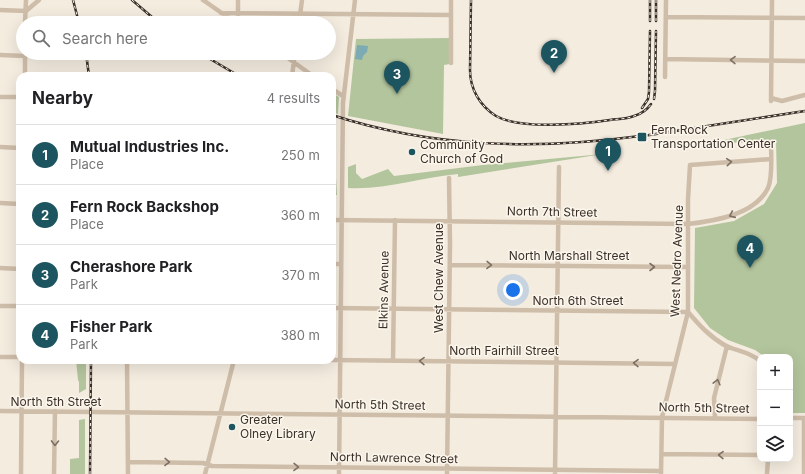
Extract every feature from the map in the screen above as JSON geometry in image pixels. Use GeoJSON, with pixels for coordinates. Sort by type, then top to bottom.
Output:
{"type":"FeatureCollection","features":[{"type":"Feature","properties":{"kind":"street"},"geometry":{"type":"LineString","coordinates":[[26,0],[26,16]]}},
{"type":"Feature","properties":{"kind":"street"},"geometry":{"type":"LineString","coordinates":[[0,10],[26,11],[39,0]]}},
{"type":"Feature","properties":{"kind":"street"},"geometry":{"type":"LineString","coordinates":[[203,0],[226,16]]}},
{"type":"Feature","properties":{"kind":"street"},"geometry":{"type":"LineString","coordinates":[[238,0],[238,16]]}},
{"type":"Feature","properties":{"kind":"street"},"geometry":{"type":"LineString","coordinates":[[300,16],[302,0]]}},
{"type":"Feature","properties":{"kind":"street"},"geometry":{"type":"LineString","coordinates":[[339,474],[343,96],[355,0]]}},
{"type":"Feature","properties":{"kind":"street"},"geometry":{"type":"LineString","coordinates":[[451,0],[451,63]]}},
{"type":"Feature","properties":{"kind":"street"},"geometry":{"type":"LineString","coordinates":[[665,77],[666,0]]}},
{"type":"Feature","properties":{"kind":"street"},"geometry":{"type":"LineString","coordinates":[[772,0],[771,100],[782,101],[805,95]]}},
{"type":"Feature","properties":{"kind":"street"},"geometry":{"type":"LineString","coordinates":[[221,13],[451,15]]}},
{"type":"Feature","properties":{"kind":"street"},"geometry":{"type":"LineString","coordinates":[[666,17],[805,18]]}},
{"type":"Feature","properties":{"kind":"street"},"geometry":{"type":"LineString","coordinates":[[0,55],[16,54]]}},
{"type":"Feature","properties":{"kind":"street"},"geometry":{"type":"LineString","coordinates":[[665,59],[805,61]]}},
{"type":"Feature","properties":{"kind":"street"},"geometry":{"type":"LineString","coordinates":[[25,60],[25,72]]}},
{"type":"Feature","properties":{"kind":"street"},"geometry":{"type":"LineString","coordinates":[[291,60],[308,72]]}},
{"type":"Feature","properties":{"kind":"street"},"geometry":{"type":"LineString","coordinates":[[293,72],[294,62]]}},
{"type":"Feature","properties":{"kind":"street"},"geometry":{"type":"LineString","coordinates":[[336,92],[343,96]]}},
{"type":"Feature","properties":{"kind":"street"},"geometry":{"type":"LineString","coordinates":[[0,97],[16,97]]}},
{"type":"Feature","properties":{"kind":"street"},"geometry":{"type":"LineString","coordinates":[[771,142],[771,159]]}},
{"type":"Feature","properties":{"kind":"street"},"geometry":{"type":"LineString","coordinates":[[0,147],[16,148]]}},
{"type":"Feature","properties":{"kind":"street","name":"West Nedro Avenue"},"geometry":{"type":"LineString","coordinates":[[662,472],[662,417],[688,312],[690,165],[771,159]]}},
{"type":"Feature","properties":{"kind":"street","name":"North 7th Street"},"geometry":{"type":"LineString","coordinates":[[336,220],[450,220],[688,224],[708,222],[725,218],[760,200],[768,188],[771,173],[771,159]]}},
{"type":"Feature","properties":{"kind":"street"},"geometry":{"type":"LineString","coordinates":[[555,472],[557,222],[559,167]]}},
{"type":"Feature","properties":{"kind":"street","name":"West Chew Avenue"},"geometry":{"type":"LineString","coordinates":[[447,474],[450,265],[449,178]]}},
{"type":"Feature","properties":{"kind":"street"},"geometry":{"type":"LineString","coordinates":[[0,203],[16,204]]}},
{"type":"Feature","properties":{"kind":"street","name":"Elkins Avenue"},"geometry":{"type":"LineString","coordinates":[[393,360],[395,220]]}},
{"type":"Feature","properties":{"kind":"street"},"geometry":{"type":"LineString","coordinates":[[336,264],[341,264]]}},
{"type":"Feature","properties":{"kind":"street","name":"North Marshall Street"},"geometry":{"type":"LineString","coordinates":[[450,265],[688,267]]}},
{"type":"Feature","properties":{"kind":"street"},"geometry":{"type":"LineString","coordinates":[[0,268],[16,269]]}},
{"type":"Feature","properties":{"kind":"street"},"geometry":{"type":"LineString","coordinates":[[0,306],[16,306]]}},
{"type":"Feature","properties":{"kind":"street","name":"North 6th Street"},"geometry":{"type":"LineString","coordinates":[[336,308],[557,312],[688,312]]}},
{"type":"Feature","properties":{"kind":"street"},"geometry":{"type":"LineString","coordinates":[[688,312],[714,339],[757,358]]}},
{"type":"Feature","properties":{"kind":"street"},"geometry":{"type":"LineString","coordinates":[[715,418],[714,398],[727,346]]}},
{"type":"Feature","properties":{"kind":"street"},"geometry":{"type":"LineString","coordinates":[[0,357],[16,357]]}},
{"type":"Feature","properties":{"kind":"street","name":"North Fairhill Street"},"geometry":{"type":"LineString","coordinates":[[336,360],[675,364]]}},
{"type":"Feature","properties":{"kind":"street"},"geometry":{"type":"LineString","coordinates":[[21,474],[22,364]]}},
{"type":"Feature","properties":{"kind":"street"},"geometry":{"type":"LineString","coordinates":[[127,364],[128,474]]}},
{"type":"Feature","properties":{"kind":"street"},"geometry":{"type":"LineString","coordinates":[[205,474],[233,364]]}},
{"type":"Feature","properties":{"kind":"street","name":"North 5th Street"},"geometry":{"type":"LineString","coordinates":[[0,411],[757,419]]}},
{"type":"Feature","properties":{"kind":"street"},"geometry":{"type":"LineString","coordinates":[[54,474],[55,411]]}},
{"type":"Feature","properties":{"kind":"street"},"geometry":{"type":"LineString","coordinates":[[793,418],[805,418],[804,474]]}},
{"type":"Feature","properties":{"kind":"street"},"geometry":{"type":"LineString","coordinates":[[662,454],[757,455]]}},
{"type":"Feature","properties":{"kind":"street","name":"North Lawrence Street"},"geometry":{"type":"LineString","coordinates":[[128,462],[203,463],[212,466],[447,468],[555,472],[662,472]]}},
{"type":"Feature","properties":{"kind":"street"},"geometry":{"type":"LineString","coordinates":[[767,474],[768,462]]}},
{"type":"Feature","properties":{"kind":"green space"},"geometry":{"type":"Polygon","coordinates":[[[450,38],[450,64],[444,65],[443,134],[348,116],[356,39],[450,38]]]}},
{"type":"Feature","properties":{"kind":"green space"},"geometry":{"type":"Polygon","coordinates":[[[336,95],[339,97],[338,114],[336,113],[336,95]]]}},
{"type":"Feature","properties":{"kind":"green space"},"geometry":{"type":"Polygon","coordinates":[[[805,123],[805,413],[793,413],[793,354],[761,354],[755,350],[728,340],[710,328],[694,308],[695,228],[734,221],[764,204],[777,183],[776,141],[705,144],[805,123]]]}},
{"type":"Feature","properties":{"kind":"green space"},"geometry":{"type":"Polygon","coordinates":[[[603,154],[458,177],[458,174],[376,187],[348,188],[348,167],[356,164],[356,173],[362,179],[388,169],[394,176],[483,165],[603,154]]]}},
{"type":"Feature","properties":{"kind":"green space"},"geometry":{"type":"Polygon","coordinates":[[[76,364],[86,364],[86,389],[79,393],[76,364]]]}},
{"type":"Feature","properties":{"kind":"green space"},"geometry":{"type":"Polygon","coordinates":[[[85,419],[85,474],[70,474],[70,459],[79,458],[79,420],[85,419]]]}},
{"type":"Feature","properties":{"kind":"water"},"geometry":{"type":"Polygon","coordinates":[[[357,45],[368,46],[367,52],[363,56],[362,60],[355,59],[357,45]]]}},
{"type":"Feature","properties":{"kind":"railway"},"geometry":{"type":"LineString","coordinates":[[73,0],[77,16]]}},
{"type":"Feature","properties":{"kind":"railway"},"geometry":{"type":"LineString","coordinates":[[132,0],[151,16]]}},
{"type":"Feature","properties":{"kind":"railway"},"geometry":{"type":"LineString","coordinates":[[471,0],[470,77],[477,96],[485,107],[496,116],[520,123],[552,125],[584,123],[631,117],[644,112],[651,104]]}},
{"type":"Feature","properties":{"kind":"railway"},"geometry":{"type":"LineString","coordinates":[[650,0],[650,21]]}},
{"type":"Feature","properties":{"kind":"railway"},"geometry":{"type":"LineString","coordinates":[[656,0],[656,21]]}},
{"type":"Feature","properties":{"kind":"railway"},"geometry":{"type":"LineString","coordinates":[[642,108],[648,99],[649,92],[650,31]]}},
{"type":"Feature","properties":{"kind":"railway"},"geometry":{"type":"LineString","coordinates":[[654,99],[656,31]]}},
{"type":"Feature","properties":{"kind":"railway"},"geometry":{"type":"LineString","coordinates":[[87,60],[88,72]]}},
{"type":"Feature","properties":{"kind":"railway"},"geometry":{"type":"LineString","coordinates":[[212,60],[232,72]]}},
{"type":"Feature","properties":{"kind":"railway"},"geometry":{"type":"LineString","coordinates":[[643,136],[805,111]]}},
{"type":"Feature","properties":{"kind":"railway"},"geometry":{"type":"LineString","coordinates":[[336,116],[370,126],[408,134],[446,140],[485,143],[562,143],[640,136]]}},
{"type":"Feature","properties":{"kind":"railway"},"geometry":{"type":"LineString","coordinates":[[90,474],[91,364]]}},
{"type":"Feature","properties":{"kind":"place","name":"Fern Rock Backshop"},"geometry":{"type":"Point","coordinates":[554,73]}},
{"type":"Feature","properties":{"kind":"place","name":"Cherashore Park"},"geometry":{"type":"Point","coordinates":[397,94]}},
{"type":"Feature","properties":{"kind":"place","name":"Fern Rock Transportation Center"},"geometry":{"type":"Point","coordinates":[642,137]}},
{"type":"Feature","properties":{"kind":"place","name":"Community Church of God"},"geometry":{"type":"Point","coordinates":[412,152]}},
{"type":"Feature","properties":{"kind":"place","name":"Mutual Industries Inc."},"geometry":{"type":"Point","coordinates":[608,171]}},
{"type":"Feature","properties":{"kind":"place","name":"Fisher Park"},"geometry":{"type":"Point","coordinates":[750,268]}},
{"type":"Feature","properties":{"kind":"place","name":"Greater Olney Library"},"geometry":{"type":"Point","coordinates":[232,427]}}]}
